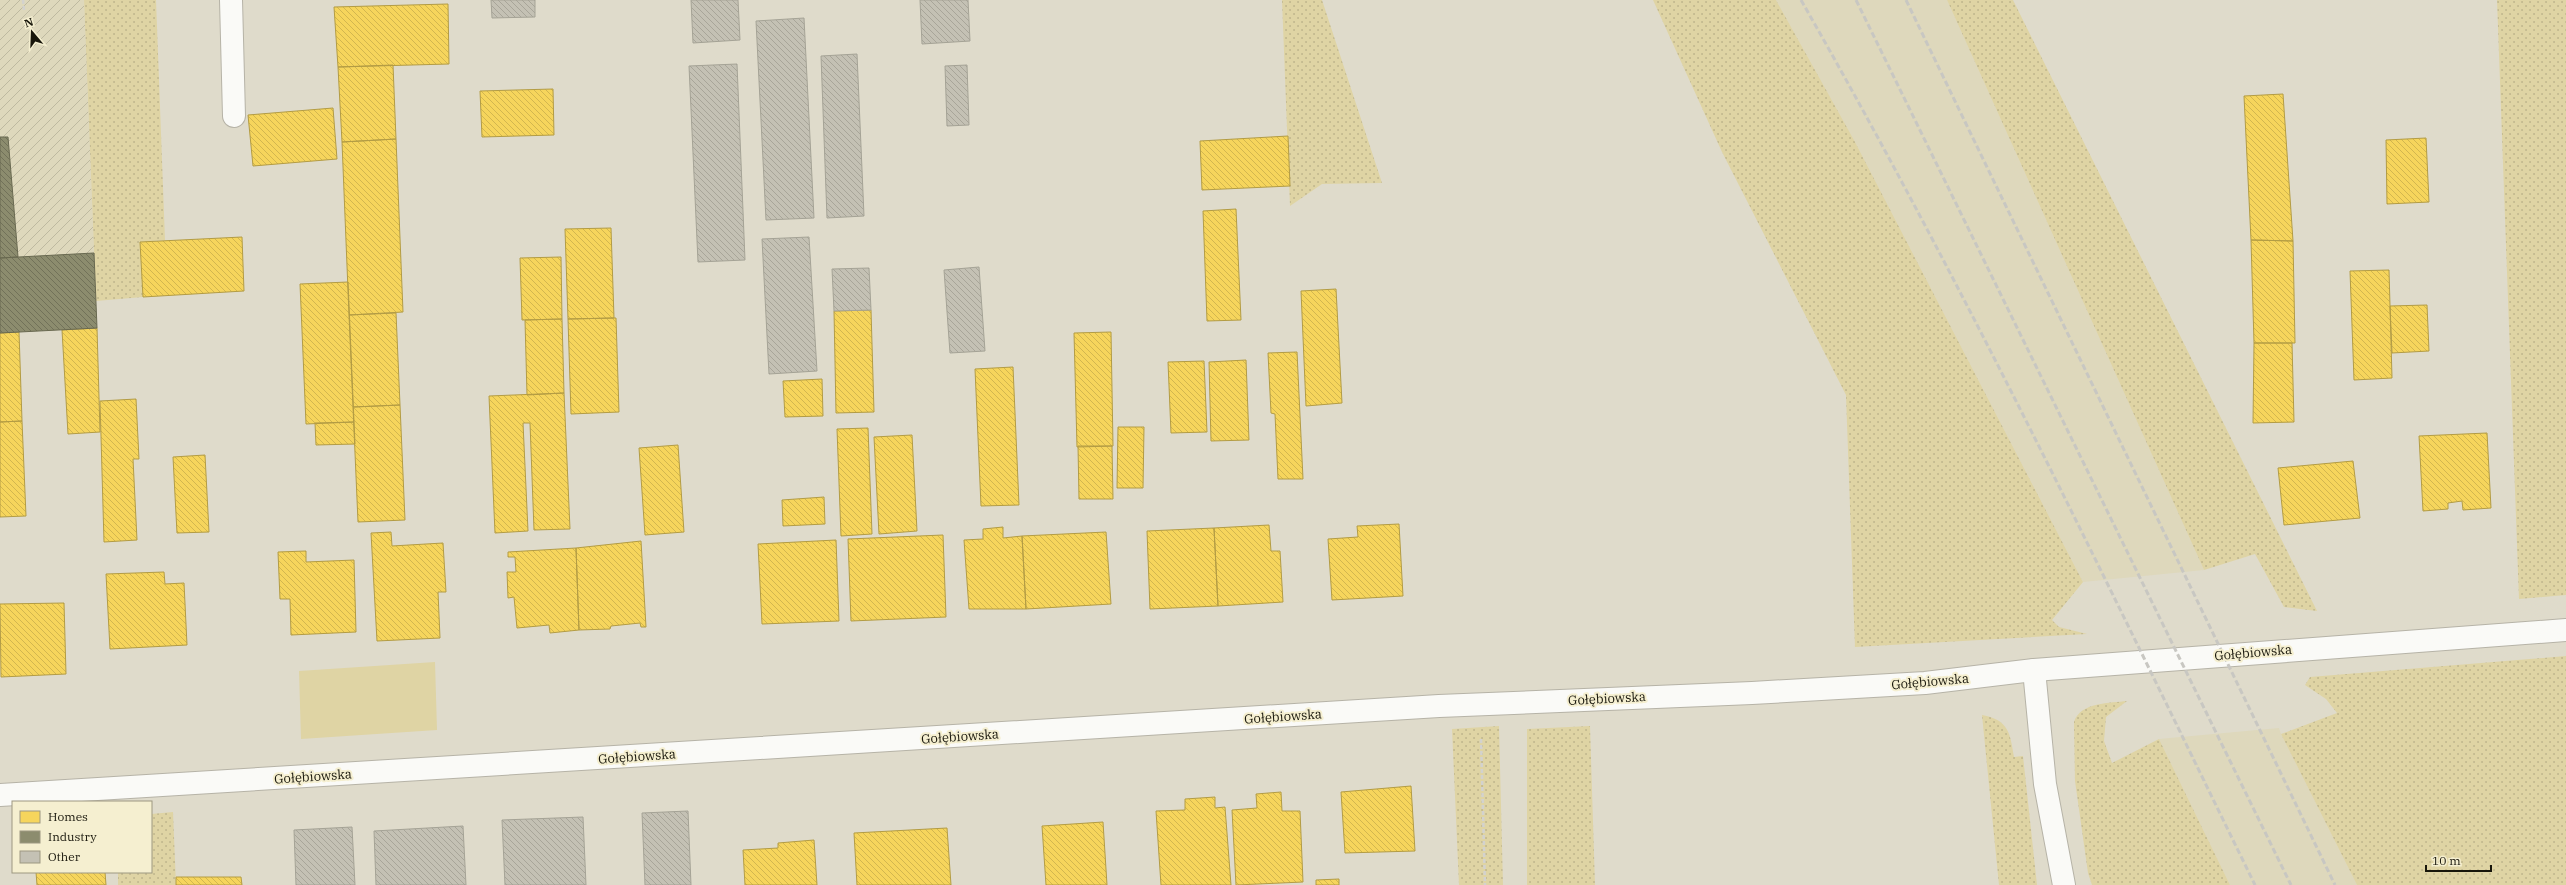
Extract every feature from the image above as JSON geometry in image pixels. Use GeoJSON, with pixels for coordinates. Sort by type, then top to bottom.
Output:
{"type":"FeatureCollection","features":[{"type":"Feature","properties":{"kind":"street"},"geometry":{"type":"LineString","coordinates":[[232,0],[234,116]]}},
{"type":"Feature","properties":{"kind":"street","name":"Gołębiowska"},"geometry":{"type":"LineString","coordinates":[[0,795],[1480,704],[1925,682],[2034,670],[2566,630]]}},
{"type":"Feature","properties":{"kind":"street"},"geometry":{"type":"LineString","coordinates":[[2034,670],[2045,784],[2064,885]]}},
{"type":"Feature","properties":{"kind":"path"},"geometry":{"type":"LineString","coordinates":[[23,0],[24,10]]}},
{"type":"Feature","properties":{"kind":"path"},"geometry":{"type":"LineString","coordinates":[[1480,704],[1485,885]]}},
{"type":"Feature","properties":{"kind":"shaded area"},"geometry":{"type":"Polygon","coordinates":[[[0,0],[84,0],[94,253],[18,257],[8,137],[0,137],[0,0]]]}},
{"type":"Feature","properties":{"kind":"shaded area"},"geometry":{"type":"Polygon","coordinates":[[[84,0],[156,0],[165,240],[140,242],[143,297],[96,301],[84,0]]]}},
{"type":"Feature","properties":{"kind":"shaded area"},"geometry":{"type":"Polygon","coordinates":[[[1282,0],[1322,0],[1382,183],[1322,184],[1290,206],[1282,0]]]}},
{"type":"Feature","properties":{"kind":"shaded area"},"geometry":{"type":"Polygon","coordinates":[[[1653,0],[1776,0],[1854,140],[2083,582],[2052,620],[2059,627],[2087,634],[1855,647],[1846,395],[1722,152],[1653,0]]]}},
{"type":"Feature","properties":{"kind":"shaded area"},"geometry":{"type":"Polygon","coordinates":[[[1776,0],[1947,0],[2204,570],[2083,582],[1854,140],[1776,0]]]}},
{"type":"Feature","properties":{"kind":"shaded area"},"geometry":{"type":"Polygon","coordinates":[[[1947,0],[2013,0],[2317,611],[2284,607],[2255,554],[2204,570],[1947,0]]]}},
{"type":"Feature","properties":{"kind":"shaded area"},"geometry":{"type":"Polygon","coordinates":[[[2497,0],[2566,0],[2566,595],[2519,599],[2497,0]]]}},
{"type":"Feature","properties":{"kind":"shaded area"},"geometry":{"type":"Polygon","coordinates":[[[2566,656],[2566,885],[2357,885],[2281,734],[2337,713],[2326,699],[2305,685],[2310,677],[2566,656]]]}},
{"type":"Feature","properties":{"kind":"shaded area"},"geometry":{"type":"Polygon","coordinates":[[[435,662],[437,730],[301,739],[299,671],[435,662]]]}},
{"type":"Feature","properties":{"kind":"shaded area"},"geometry":{"type":"Polygon","coordinates":[[[2127,701],[2106,717],[2104,741],[2112,763],[2159,739],[2230,885],[2092,885],[2088,873],[2075,781],[2074,722],[2077,715],[2089,707],[2105,703],[2127,701]]]}},
{"type":"Feature","properties":{"kind":"shaded area"},"geometry":{"type":"Polygon","coordinates":[[[1982,715],[1998,720],[2003,724],[2009,734],[2014,757],[2023,756],[2037,885],[1999,885],[1982,715]]]}},
{"type":"Feature","properties":{"kind":"shaded area"},"geometry":{"type":"Polygon","coordinates":[[[1499,726],[1503,885],[1459,885],[1452,729],[1499,726]]]}},
{"type":"Feature","properties":{"kind":"shaded area"},"geometry":{"type":"Polygon","coordinates":[[[1590,726],[1595,885],[1527,885],[1527,729],[1590,726]]]}},
{"type":"Feature","properties":{"kind":"shaded area"},"geometry":{"type":"Polygon","coordinates":[[[2279,728],[2357,885],[2230,885],[2159,739],[2279,728]]]}},
{"type":"Feature","properties":{"kind":"shaded area"},"geometry":{"type":"Polygon","coordinates":[[[173,812],[176,885],[118,885],[118,873],[152,873],[152,814],[173,812]]]}},
{"type":"Feature","properties":{"kind":"building: Homes"},"geometry":{"type":"Polygon","coordinates":[[[448,4],[449,64],[338,67],[334,7],[448,4]]]}},
{"type":"Feature","properties":{"kind":"building: Homes"},"geometry":{"type":"Polygon","coordinates":[[[393,65],[396,139],[342,142],[338,67],[393,65]]]}},
{"type":"Feature","properties":{"kind":"building: Homes"},"geometry":{"type":"Polygon","coordinates":[[[553,89],[554,135],[482,137],[480,91],[553,89]]]}},
{"type":"Feature","properties":{"kind":"building: Homes"},"geometry":{"type":"Polygon","coordinates":[[[2283,94],[2293,241],[2251,240],[2244,96],[2283,94]]]}},
{"type":"Feature","properties":{"kind":"building: Homes"},"geometry":{"type":"Polygon","coordinates":[[[333,108],[337,159],[253,166],[248,115],[333,108]]]}},
{"type":"Feature","properties":{"kind":"building: Homes"},"geometry":{"type":"Polygon","coordinates":[[[1288,136],[1290,186],[1202,190],[1200,141],[1288,136]]]}},
{"type":"Feature","properties":{"kind":"building: Homes"},"geometry":{"type":"Polygon","coordinates":[[[2426,138],[2429,202],[2387,204],[2386,140],[2426,138]]]}},
{"type":"Feature","properties":{"kind":"building: Homes"},"geometry":{"type":"Polygon","coordinates":[[[396,139],[403,312],[349,315],[342,142],[396,139]]]}},
{"type":"Feature","properties":{"kind":"building: Homes"},"geometry":{"type":"Polygon","coordinates":[[[1236,209],[1241,320],[1207,321],[1203,211],[1236,209]]]}},
{"type":"Feature","properties":{"kind":"building: Homes"},"geometry":{"type":"Polygon","coordinates":[[[611,228],[614,318],[568,319],[565,229],[611,228]]]}},
{"type":"Feature","properties":{"kind":"building: Homes"},"geometry":{"type":"Polygon","coordinates":[[[242,237],[244,291],[143,297],[140,242],[242,237]]]}},
{"type":"Feature","properties":{"kind":"building: Homes"},"geometry":{"type":"Polygon","coordinates":[[[2251,240],[2293,241],[2295,343],[2254,343],[2251,240]]]}},
{"type":"Feature","properties":{"kind":"building: Homes"},"geometry":{"type":"Polygon","coordinates":[[[561,257],[562,319],[522,320],[520,258],[561,257]]]}},
{"type":"Feature","properties":{"kind":"building: Homes"},"geometry":{"type":"Polygon","coordinates":[[[2389,270],[2392,378],[2354,380],[2350,271],[2389,270]]]}},
{"type":"Feature","properties":{"kind":"building: Homes"},"geometry":{"type":"Polygon","coordinates":[[[348,282],[354,422],[306,424],[300,284],[348,282]]]}},
{"type":"Feature","properties":{"kind":"building: Homes"},"geometry":{"type":"Polygon","coordinates":[[[1336,289],[1342,403],[1306,406],[1301,291],[1336,289]]]}},
{"type":"Feature","properties":{"kind":"building: Homes"},"geometry":{"type":"Polygon","coordinates":[[[2427,305],[2429,351],[2392,353],[2390,306],[2427,305]]]}},
{"type":"Feature","properties":{"kind":"building: Homes"},"geometry":{"type":"Polygon","coordinates":[[[871,310],[874,412],[836,413],[834,311],[871,310]]]}},
{"type":"Feature","properties":{"kind":"building: Homes"},"geometry":{"type":"Polygon","coordinates":[[[396,313],[400,405],[353,407],[349,315],[396,313]]]}},
{"type":"Feature","properties":{"kind":"building: Homes"},"geometry":{"type":"Polygon","coordinates":[[[616,318],[619,412],[571,414],[568,319],[616,318]]]}},
{"type":"Feature","properties":{"kind":"building: Homes"},"geometry":{"type":"Polygon","coordinates":[[[562,319],[564,393],[527,395],[525,320],[562,319]]]}},
{"type":"Feature","properties":{"kind":"building: Homes"},"geometry":{"type":"Polygon","coordinates":[[[97,328],[100,432],[68,434],[62,330],[97,328]]]}},
{"type":"Feature","properties":{"kind":"building: Homes"},"geometry":{"type":"Polygon","coordinates":[[[19,332],[22,421],[0,422],[0,333],[19,332]]]}},
{"type":"Feature","properties":{"kind":"building: Homes"},"geometry":{"type":"Polygon","coordinates":[[[1111,332],[1113,446],[1077,447],[1074,333],[1111,332]]]}},
{"type":"Feature","properties":{"kind":"building: Homes"},"geometry":{"type":"Polygon","coordinates":[[[2254,343],[2292,343],[2294,422],[2253,423],[2254,343]]]}},
{"type":"Feature","properties":{"kind":"building: Homes"},"geometry":{"type":"Polygon","coordinates":[[[1297,352],[1303,479],[1278,479],[1275,414],[1271,413],[1268,353],[1297,352]]]}},
{"type":"Feature","properties":{"kind":"building: Homes"},"geometry":{"type":"Polygon","coordinates":[[[1246,360],[1249,440],[1211,441],[1209,362],[1246,360]]]}},
{"type":"Feature","properties":{"kind":"building: Homes"},"geometry":{"type":"Polygon","coordinates":[[[1204,361],[1207,432],[1171,433],[1168,362],[1204,361]]]}},
{"type":"Feature","properties":{"kind":"building: Homes"},"geometry":{"type":"Polygon","coordinates":[[[1013,367],[1019,505],[981,506],[975,369],[1013,367]]]}},
{"type":"Feature","properties":{"kind":"building: Homes"},"geometry":{"type":"Polygon","coordinates":[[[822,379],[823,416],[785,417],[783,381],[822,379]]]}},
{"type":"Feature","properties":{"kind":"building: Homes"},"geometry":{"type":"Polygon","coordinates":[[[564,393],[570,529],[534,530],[530,423],[523,423],[528,531],[495,533],[489,396],[564,393]]]}},
{"type":"Feature","properties":{"kind":"building: Homes"},"geometry":{"type":"Polygon","coordinates":[[[136,399],[139,459],[133,459],[137,540],[104,542],[100,401],[136,399]]]}},
{"type":"Feature","properties":{"kind":"building: Homes"},"geometry":{"type":"Polygon","coordinates":[[[400,405],[405,520],[358,522],[353,407],[400,405]]]}},
{"type":"Feature","properties":{"kind":"building: Homes"},"geometry":{"type":"Polygon","coordinates":[[[22,421],[26,516],[0,517],[0,422],[22,421]]]}},
{"type":"Feature","properties":{"kind":"building: Homes"},"geometry":{"type":"Polygon","coordinates":[[[354,422],[355,444],[316,445],[315,423],[354,422]]]}},
{"type":"Feature","properties":{"kind":"building: Homes"},"geometry":{"type":"Polygon","coordinates":[[[1118,427],[1144,427],[1143,488],[1117,488],[1118,427]]]}},
{"type":"Feature","properties":{"kind":"building: Homes"},"geometry":{"type":"Polygon","coordinates":[[[868,428],[872,534],[841,536],[837,429],[868,428]]]}},
{"type":"Feature","properties":{"kind":"building: Homes"},"geometry":{"type":"Polygon","coordinates":[[[2487,433],[2491,508],[2463,510],[2462,501],[2448,503],[2448,509],[2423,511],[2419,436],[2487,433]]]}},
{"type":"Feature","properties":{"kind":"building: Homes"},"geometry":{"type":"Polygon","coordinates":[[[912,435],[917,531],[879,534],[874,437],[912,435]]]}},
{"type":"Feature","properties":{"kind":"building: Homes"},"geometry":{"type":"Polygon","coordinates":[[[678,445],[684,532],[645,535],[639,448],[678,445]]]}},
{"type":"Feature","properties":{"kind":"building: Homes"},"geometry":{"type":"Polygon","coordinates":[[[1078,446],[1112,446],[1113,499],[1079,499],[1078,446]]]}},
{"type":"Feature","properties":{"kind":"building: Homes"},"geometry":{"type":"Polygon","coordinates":[[[205,455],[209,532],[177,533],[173,457],[205,455]]]}},
{"type":"Feature","properties":{"kind":"building: Homes"},"geometry":{"type":"Polygon","coordinates":[[[2353,461],[2360,518],[2284,525],[2278,468],[2353,461]]]}},
{"type":"Feature","properties":{"kind":"building: Homes"},"geometry":{"type":"Polygon","coordinates":[[[824,497],[825,524],[783,526],[782,500],[824,497]]]}},
{"type":"Feature","properties":{"kind":"building: Homes"},"geometry":{"type":"Polygon","coordinates":[[[1399,524],[1403,596],[1332,600],[1328,539],[1358,537],[1357,526],[1399,524]]]}},
{"type":"Feature","properties":{"kind":"building: Homes"},"geometry":{"type":"Polygon","coordinates":[[[1269,525],[1271,551],[1280,551],[1283,602],[1218,606],[1214,528],[1269,525]]]}},
{"type":"Feature","properties":{"kind":"building: Homes"},"geometry":{"type":"Polygon","coordinates":[[[1003,527],[1003,538],[1022,536],[1026,609],[969,609],[964,540],[983,539],[983,529],[1003,527]]]}},
{"type":"Feature","properties":{"kind":"building: Homes"},"geometry":{"type":"Polygon","coordinates":[[[1214,528],[1218,606],[1150,609],[1147,531],[1214,528]]]}},
{"type":"Feature","properties":{"kind":"building: Homes"},"geometry":{"type":"Polygon","coordinates":[[[391,532],[392,546],[443,543],[446,592],[438,592],[440,638],[377,641],[371,533],[391,532]]]}},
{"type":"Feature","properties":{"kind":"building: Homes"},"geometry":{"type":"Polygon","coordinates":[[[1106,532],[1111,604],[1026,609],[1022,536],[1106,532]]]}},
{"type":"Feature","properties":{"kind":"building: Homes"},"geometry":{"type":"Polygon","coordinates":[[[943,535],[946,617],[851,621],[848,539],[943,535]]]}},
{"type":"Feature","properties":{"kind":"building: Homes"},"geometry":{"type":"Polygon","coordinates":[[[836,540],[839,621],[762,624],[758,544],[836,540]]]}},
{"type":"Feature","properties":{"kind":"building: Homes"},"geometry":{"type":"Polygon","coordinates":[[[641,541],[646,627],[641,627],[640,623],[611,626],[610,629],[579,630],[576,548],[641,541]]]}},
{"type":"Feature","properties":{"kind":"building: Homes"},"geometry":{"type":"Polygon","coordinates":[[[576,548],[579,630],[550,633],[549,625],[517,628],[514,597],[508,598],[507,572],[516,572],[515,557],[508,557],[508,552],[576,548]]]}},
{"type":"Feature","properties":{"kind":"building: Homes"},"geometry":{"type":"Polygon","coordinates":[[[306,551],[306,562],[354,560],[356,632],[291,635],[290,599],[280,599],[278,552],[306,551]]]}},
{"type":"Feature","properties":{"kind":"building: Homes"},"geometry":{"type":"Polygon","coordinates":[[[164,572],[165,584],[184,583],[187,645],[110,649],[106,574],[164,572]]]}},
{"type":"Feature","properties":{"kind":"building: Homes"},"geometry":{"type":"Polygon","coordinates":[[[64,603],[66,674],[1,677],[0,604],[64,603]]]}},
{"type":"Feature","properties":{"kind":"building: Homes"},"geometry":{"type":"Polygon","coordinates":[[[1411,786],[1415,851],[1345,853],[1341,792],[1411,786]]]}},
{"type":"Feature","properties":{"kind":"building: Homes"},"geometry":{"type":"Polygon","coordinates":[[[1281,792],[1282,811],[1300,811],[1303,882],[1236,885],[1232,810],[1257,808],[1256,794],[1281,792]]]}},
{"type":"Feature","properties":{"kind":"building: Homes"},"geometry":{"type":"Polygon","coordinates":[[[1215,797],[1215,808],[1225,807],[1231,885],[1161,885],[1156,811],[1185,810],[1185,799],[1215,797]]]}},
{"type":"Feature","properties":{"kind":"building: Homes"},"geometry":{"type":"Polygon","coordinates":[[[1103,822],[1107,885],[1046,885],[1042,826],[1103,822]]]}},
{"type":"Feature","properties":{"kind":"building: Homes"},"geometry":{"type":"Polygon","coordinates":[[[947,828],[951,885],[857,885],[854,833],[947,828]]]}},
{"type":"Feature","properties":{"kind":"building: Homes"},"geometry":{"type":"Polygon","coordinates":[[[814,840],[817,885],[745,885],[743,850],[778,848],[778,843],[814,840]]]}},
{"type":"Feature","properties":{"kind":"building: Homes"},"geometry":{"type":"Polygon","coordinates":[[[36,873],[105,873],[106,885],[37,885],[36,873]]]}},
{"type":"Feature","properties":{"kind":"building: Homes"},"geometry":{"type":"Polygon","coordinates":[[[176,877],[241,877],[242,885],[176,885],[176,877]]]}},
{"type":"Feature","properties":{"kind":"building: Homes"},"geometry":{"type":"Polygon","coordinates":[[[1339,879],[1339,885],[1316,885],[1316,880],[1339,879]]]}},
{"type":"Feature","properties":{"kind":"building: Industry"},"geometry":{"type":"Polygon","coordinates":[[[0,137],[8,137],[18,257],[0,258],[0,137]]]}},
{"type":"Feature","properties":{"kind":"building: Industry"},"geometry":{"type":"Polygon","coordinates":[[[94,253],[97,328],[0,333],[0,258],[94,253]]]}},
{"type":"Feature","properties":{"kind":"building: Other"},"geometry":{"type":"Polygon","coordinates":[[[491,0],[535,0],[535,17],[492,18],[491,0]]]}},
{"type":"Feature","properties":{"kind":"building: Other"},"geometry":{"type":"Polygon","coordinates":[[[691,0],[738,0],[740,40],[693,43],[691,0]]]}},
{"type":"Feature","properties":{"kind":"building: Other"},"geometry":{"type":"Polygon","coordinates":[[[920,0],[968,0],[970,41],[922,44],[920,0]]]}},
{"type":"Feature","properties":{"kind":"building: Other"},"geometry":{"type":"Polygon","coordinates":[[[804,18],[814,218],[766,220],[756,21],[804,18]]]}},
{"type":"Feature","properties":{"kind":"building: Other"},"geometry":{"type":"Polygon","coordinates":[[[857,54],[864,216],[827,218],[821,56],[857,54]]]}},
{"type":"Feature","properties":{"kind":"building: Other"},"geometry":{"type":"Polygon","coordinates":[[[737,64],[745,260],[698,262],[689,66],[737,64]]]}},
{"type":"Feature","properties":{"kind":"building: Other"},"geometry":{"type":"Polygon","coordinates":[[[967,65],[969,125],[947,126],[945,66],[967,65]]]}},
{"type":"Feature","properties":{"kind":"building: Other"},"geometry":{"type":"Polygon","coordinates":[[[809,237],[817,371],[769,374],[762,239],[809,237]]]}},
{"type":"Feature","properties":{"kind":"building: Other"},"geometry":{"type":"Polygon","coordinates":[[[979,267],[985,351],[950,353],[944,270],[979,267]]]}},
{"type":"Feature","properties":{"kind":"building: Other"},"geometry":{"type":"Polygon","coordinates":[[[869,268],[871,310],[834,311],[832,269],[869,268]]]}},
{"type":"Feature","properties":{"kind":"building: Other"},"geometry":{"type":"Polygon","coordinates":[[[688,811],[691,885],[645,885],[642,813],[688,811]]]}},
{"type":"Feature","properties":{"kind":"building: Other"},"geometry":{"type":"Polygon","coordinates":[[[583,817],[586,885],[505,885],[502,820],[583,817]]]}},
{"type":"Feature","properties":{"kind":"building: Other"},"geometry":{"type":"Polygon","coordinates":[[[463,826],[466,885],[376,885],[374,831],[463,826]]]}},
{"type":"Feature","properties":{"kind":"building: Other"},"geometry":{"type":"Polygon","coordinates":[[[352,827],[355,885],[296,885],[294,830],[352,827]]]}},
{"type":"Feature","properties":{"kind":"railway"},"geometry":{"type":"LineString","coordinates":[[1801,0],[1862,108],[1979,328],[2091,550],[2255,885]]}},
{"type":"Feature","properties":{"kind":"railway"},"geometry":{"type":"LineString","coordinates":[[1856,0],[2291,885]]}},
{"type":"Feature","properties":{"kind":"railway"},"geometry":{"type":"LineString","coordinates":[[1906,0],[2335,885]]}}]}
